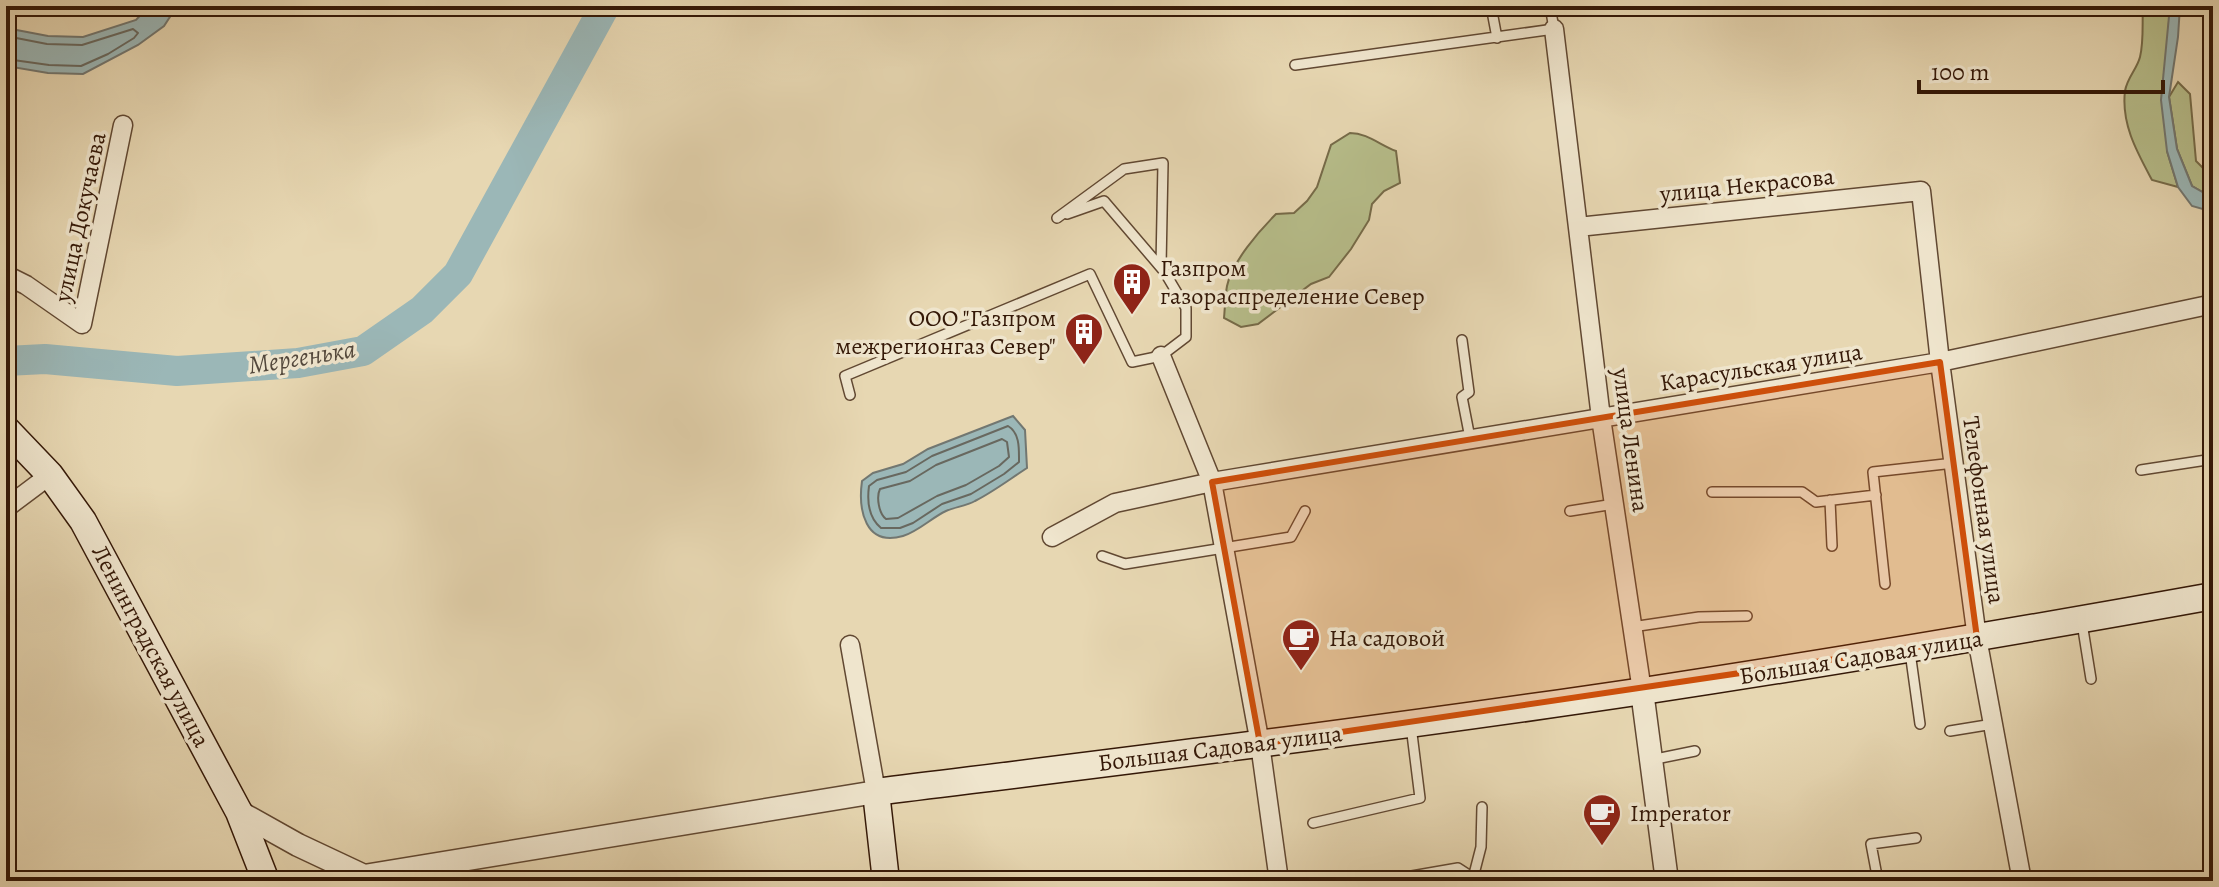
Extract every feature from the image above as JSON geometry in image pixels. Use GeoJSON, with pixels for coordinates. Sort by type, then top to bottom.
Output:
{"type":"FeatureCollection","features":[{"type":"Feature","properties":{"kind":"main road","name":"Ленинградская улица"},"geometry":{"type":"LineString","coordinates":[[6,429],[50,475],[83,521],[239,812],[266,881]]}},
{"type":"Feature","properties":{"kind":"main road","name":"Большая Садовая улица"},"geometry":{"type":"LineString","coordinates":[[876,792],[1260,744],[1642,691],[1977,638],[2213,596]]}},
{"type":"Feature","properties":{"kind":"main road"},"geometry":{"type":"LineString","coordinates":[[876,792],[886,881]]}},
{"type":"Feature","properties":{"kind":"street","name":"улица Ленина"},"geometry":{"type":"LineString","coordinates":[[1554,29],[1601,418],[1667,881]]}},
{"type":"Feature","properties":{"kind":"street","name":"улица Докучаева"},"geometry":{"type":"LineString","coordinates":[[6,275],[26,285],[82,324],[123,125]]}},
{"type":"Feature","properties":{"kind":"street","name":"улица Некрасова"},"geometry":{"type":"LineString","coordinates":[[1578,227],[1921,191]]}},
{"type":"Feature","properties":{"kind":"street","name":"Телефонная улица"},"geometry":{"type":"LineString","coordinates":[[1921,191],[1940,362],[1977,638],[2022,881]]}},
{"type":"Feature","properties":{"kind":"street","name":"Карасульская улица"},"geometry":{"type":"LineString","coordinates":[[1052,537],[1115,503],[1212,482],[1940,362],[2213,304]]}},
{"type":"Feature","properties":{"kind":"street"},"geometry":{"type":"LineString","coordinates":[[1161,356],[1212,482],[1260,744],[1279,881]]}},
{"type":"Feature","properties":{"kind":"street"},"geometry":{"type":"LineString","coordinates":[[6,508],[50,475]]}},
{"type":"Feature","properties":{"kind":"street"},"geometry":{"type":"LineString","coordinates":[[850,645],[876,792]]}},
{"type":"Feature","properties":{"kind":"street","name":"Большая Садовая улица"},"geometry":{"type":"LineString","coordinates":[[239,812],[298,845],[364,876],[448,872],[876,792]]}},
{"type":"Feature","properties":{"kind":"lane"},"geometry":{"type":"LineString","coordinates":[[1491,6],[1497,38]]}},
{"type":"Feature","properties":{"kind":"lane","name":"улица Ленина"},"geometry":{"type":"LineString","coordinates":[[1550,6],[1554,29]]}},
{"type":"Feature","properties":{"kind":"lane"},"geometry":{"type":"LineString","coordinates":[[1295,65],[1554,29]]}},
{"type":"Feature","properties":{"kind":"lane"},"geometry":{"type":"LineString","coordinates":[[850,395],[845,376],[1090,274],[1132,362],[1161,356],[1186,337],[1186,308],[1164,271],[1161,266],[1163,163],[1124,169],[1057,218],[1104,201],[1164,271]]}},
{"type":"Feature","properties":{"kind":"lane"},"geometry":{"type":"LineString","coordinates":[[1462,340],[1469,392],[1462,397],[1470,438]]}},
{"type":"Feature","properties":{"kind":"lane"},"geometry":{"type":"LineString","coordinates":[[2141,470],[2213,459]]}},
{"type":"Feature","properties":{"kind":"lane"},"geometry":{"type":"LineString","coordinates":[[1885,584],[1873,472],[1954,463]]}},
{"type":"Feature","properties":{"kind":"lane"},"geometry":{"type":"LineString","coordinates":[[1712,492],[1802,492],[1816,502],[1876,495]]}},
{"type":"Feature","properties":{"kind":"lane"},"geometry":{"type":"LineString","coordinates":[[1830,500],[1832,546]]}},
{"type":"Feature","properties":{"kind":"lane"},"geometry":{"type":"LineString","coordinates":[[1570,511],[1614,504]]}},
{"type":"Feature","properties":{"kind":"lane"},"geometry":{"type":"LineString","coordinates":[[1102,556],[1125,564],[1291,537],[1305,511]]}},
{"type":"Feature","properties":{"kind":"lane"},"geometry":{"type":"LineString","coordinates":[[1632,627],[1699,617],[1747,616]]}},
{"type":"Feature","properties":{"kind":"lane"},"geometry":{"type":"LineString","coordinates":[[2081,619],[2091,679]]}},
{"type":"Feature","properties":{"kind":"lane"},"geometry":{"type":"LineString","coordinates":[[1909,649],[1920,724]]}},
{"type":"Feature","properties":{"kind":"lane"},"geometry":{"type":"LineString","coordinates":[[1313,823],[1420,798],[1411,723]]}},
{"type":"Feature","properties":{"kind":"lane"},"geometry":{"type":"LineString","coordinates":[[1950,731],[1993,724]]}},
{"type":"Feature","properties":{"kind":"lane"},"geometry":{"type":"LineString","coordinates":[[1651,760],[1695,751]]}},
{"type":"Feature","properties":{"kind":"lane"},"geometry":{"type":"LineString","coordinates":[[1406,877],[1458,868],[1475,879],[1481,847],[1482,807]]}},
{"type":"Feature","properties":{"kind":"lane"},"geometry":{"type":"LineString","coordinates":[[1878,881],[1871,844],[1916,838]]}},
{"type":"Feature","properties":{"kind":"highlighted area"},"geometry":{"type":"Polygon","coordinates":[[[1940,362],[1977,638],[1260,744],[1212,482],[1940,362]]]}},
{"type":"Feature","properties":{"kind":"green space"},"geometry":{"type":"Polygon","coordinates":[[[2143,6],[2170,6],[2167,151],[2178,187],[2152,180],[2131,137],[2125,115],[2126,86],[2141,51],[2143,6]]]}},
{"type":"Feature","properties":{"kind":"green space"},"geometry":{"type":"Polygon","coordinates":[[[2178,82],[2190,94],[2196,161],[2213,178],[2213,198],[2192,186],[2177,149],[2169,97],[2178,82]]]}},
{"type":"Feature","properties":{"kind":"green space"},"geometry":{"type":"Polygon","coordinates":[[[1350,133],[1368,137],[1396,151],[1400,183],[1384,191],[1372,204],[1369,220],[1329,277],[1311,284],[1258,324],[1241,327],[1224,318],[1227,286],[1240,257],[1276,214],[1294,213],[1307,201],[1317,187],[1331,145],[1350,133]]]}},
{"type":"Feature","properties":{"kind":"water"},"geometry":{"type":"Polygon","coordinates":[[[149,6],[177,6],[164,26],[138,45],[83,74],[48,73],[6,66],[6,28],[48,36],[83,37],[136,20],[149,6]]]}},
{"type":"Feature","properties":{"kind":"water"},"geometry":{"type":"Polygon","coordinates":[[[2170,6],[2180,6],[2169,97],[2177,149],[2192,186],[2213,198],[2213,212],[2192,206],[2178,187],[2167,151],[2161,100],[2170,6]]]}},
{"type":"Feature","properties":{"kind":"water"},"geometry":{"type":"Polygon","coordinates":[[[1013,416],[1025,430],[1027,468],[982,497],[946,511],[909,534],[890,538],[872,531],[863,514],[862,481],[873,473],[903,464],[928,449],[1013,416]]]}},
{"type":"Feature","properties":{"kind":"waterway","name":"Мергенька"},"geometry":{"type":"LineString","coordinates":[[6,361],[45,359],[177,371],[298,363],[363,351],[422,310],[458,274],[605,6]]}},
{"type":"Feature","properties":{"kind":"place","name":"Газпром газораспределение Север"},"geometry":{"type":"Point","coordinates":[1132,316]}},
{"type":"Feature","properties":{"kind":"place","name":"ООО \"Газпром межрегионгаз Север\""},"geometry":{"type":"Point","coordinates":[1084,366]}},
{"type":"Feature","properties":{"kind":"place","name":"На садовой"},"geometry":{"type":"Point","coordinates":[1301,672]}},
{"type":"Feature","properties":{"kind":"place","name":"Imperator"},"geometry":{"type":"Point","coordinates":[1602,847]}}]}
